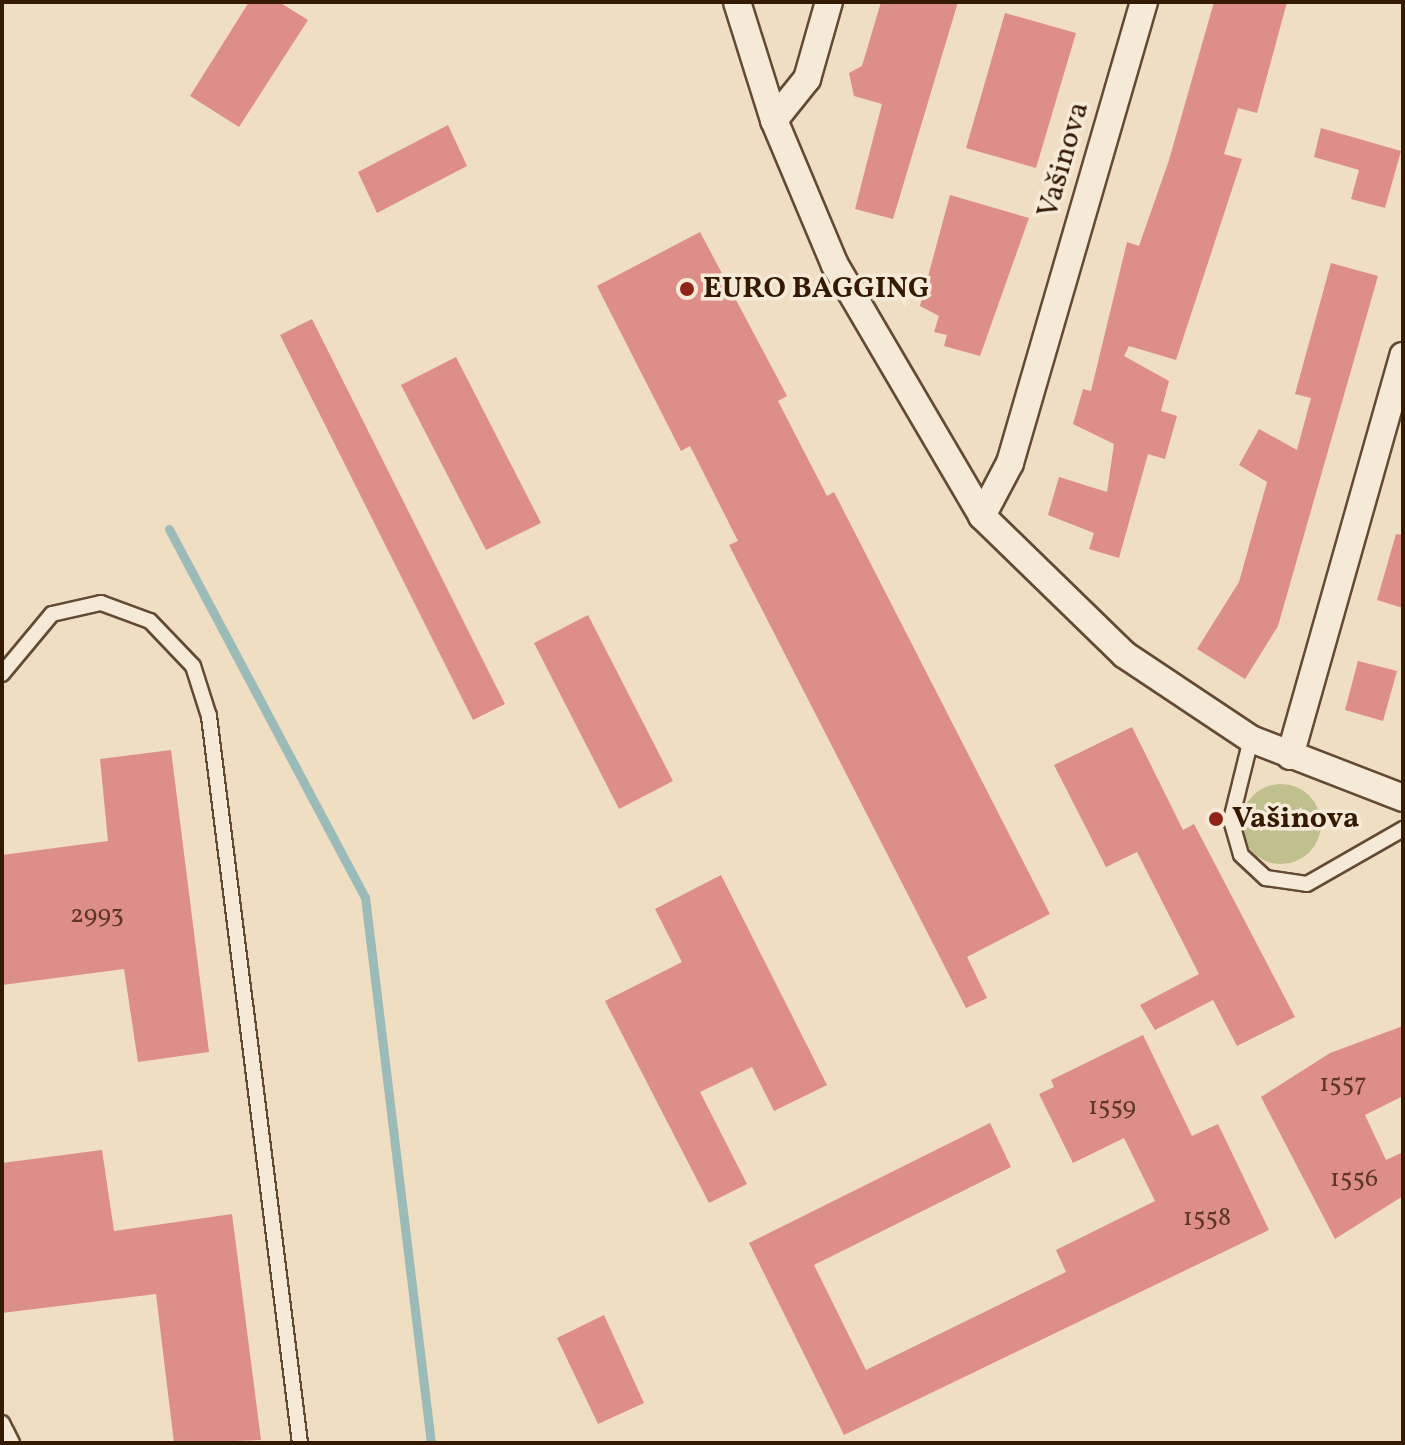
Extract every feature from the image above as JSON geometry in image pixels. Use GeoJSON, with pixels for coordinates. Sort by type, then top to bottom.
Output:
{"type":"FeatureCollection","features":[{"type":"Feature","properties":{"kind":"street"},"geometry":{"type":"LineString","coordinates":[[737,2],[774,120],[835,265],[982,516],[1125,655],[1251,739],[1403,798]]}},
{"type":"Feature","properties":{"kind":"street"},"geometry":{"type":"LineString","coordinates":[[774,120],[807,79],[829,2]]}},
{"type":"Feature","properties":{"kind":"street","name":"Vašinova"},"geometry":{"type":"LineString","coordinates":[[982,516],[1010,463],[1144,2]]}},
{"type":"Feature","properties":{"kind":"street"},"geometry":{"type":"LineString","coordinates":[[1290,756],[1403,356]]}},
{"type":"Feature","properties":{"kind":"lane"},"geometry":{"type":"LineString","coordinates":[[2,674],[52,614],[101,603],[150,621],[193,666],[209,716],[300,1443]]}},
{"type":"Feature","properties":{"kind":"lane"},"geometry":{"type":"LineString","coordinates":[[1251,739],[1231,820],[1241,855],[1266,878],[1307,884],[1403,829]]}},
{"type":"Feature","properties":{"kind":"lane"},"geometry":{"type":"LineString","coordinates":[[2,1423],[12,1443]]}},
{"type":"Feature","properties":{"kind":"green space"},"geometry":{"type":"Polygon","coordinates":[[[1281,784],[1296,787],[1309,796],[1318,809],[1321,824],[1318,839],[1309,852],[1296,861],[1281,864],[1266,861],[1253,852],[1244,839],[1241,824],[1244,809],[1253,796],[1266,787],[1281,784]]]}},
{"type":"Feature","properties":{"kind":"building"},"geometry":{"type":"Polygon","coordinates":[[[249,2],[279,2],[308,20],[239,127],[190,96],[249,2]]]}},
{"type":"Feature","properties":{"kind":"building"},"geometry":{"type":"Polygon","coordinates":[[[881,2],[958,2],[893,219],[855,209],[882,104],[854,96],[849,73],[862,66],[881,2]]]}},
{"type":"Feature","properties":{"kind":"building"},"geometry":{"type":"Polygon","coordinates":[[[1214,2],[1287,2],[1257,113],[1238,108],[1224,154],[1242,159],[1176,360],[1129,346],[1124,356],[1169,381],[1161,411],[1177,416],[1165,459],[1148,454],[1119,558],[1089,549],[1094,533],[1048,515],[1059,477],[1107,492],[1114,444],[1073,424],[1083,389],[1091,391],[1127,242],[1139,246],[1169,160],[1214,2]]]}},
{"type":"Feature","properties":{"kind":"building"},"geometry":{"type":"Polygon","coordinates":[[[1005,13],[1076,33],[1036,168],[966,148],[1005,13]]]}},
{"type":"Feature","properties":{"kind":"building"},"geometry":{"type":"Polygon","coordinates":[[[448,125],[467,166],[377,213],[358,172],[448,125]]]}},
{"type":"Feature","properties":{"kind":"building"},"geometry":{"type":"Polygon","coordinates":[[[1321,128],[1401,151],[1385,208],[1351,199],[1359,170],[1314,157],[1321,128]]]}},
{"type":"Feature","properties":{"kind":"building"},"geometry":{"type":"Polygon","coordinates":[[[950,195],[1029,218],[980,356],[944,346],[947,335],[934,332],[939,316],[920,306],[950,195]]]}},
{"type":"Feature","properties":{"kind":"building"},"geometry":{"type":"Polygon","coordinates":[[[700,232],[787,396],[778,401],[827,496],[834,492],[1050,914],[967,957],[987,998],[966,1008],[729,545],[738,541],[690,446],[681,451],[597,286],[700,232]]]}},
{"type":"Feature","properties":{"kind":"building"},"geometry":{"type":"Polygon","coordinates":[[[1331,263],[1378,276],[1278,626],[1245,679],[1197,649],[1239,582],[1267,482],[1239,465],[1259,429],[1297,450],[1311,398],[1295,394],[1331,263]]]}},
{"type":"Feature","properties":{"kind":"building"},"geometry":{"type":"Polygon","coordinates":[[[312,319],[505,704],[473,720],[280,335],[312,319]]]}},
{"type":"Feature","properties":{"kind":"building"},"geometry":{"type":"Polygon","coordinates":[[[456,357],[541,523],[486,550],[401,385],[456,357]]]}},
{"type":"Feature","properties":{"kind":"building"},"geometry":{"type":"Polygon","coordinates":[[[1396,534],[1403,535],[1403,608],[1377,600],[1396,534]]]}},
{"type":"Feature","properties":{"kind":"building"},"geometry":{"type":"Polygon","coordinates":[[[588,615],[673,781],[619,809],[534,643],[588,615]]]}},
{"type":"Feature","properties":{"kind":"building"},"geometry":{"type":"Polygon","coordinates":[[[1358,661],[1397,671],[1383,721],[1345,710],[1358,661]]]}},
{"type":"Feature","properties":{"kind":"building"},"geometry":{"type":"Polygon","coordinates":[[[1132,727],[1183,830],[1194,824],[1295,1017],[1237,1046],[1213,1000],[1155,1030],[1140,1005],[1199,974],[1137,852],[1106,867],[1054,765],[1132,727]]]}},
{"type":"Feature","properties":{"kind":"building"},"geometry":{"type":"Polygon","coordinates":[[[171,750],[209,1052],[138,1062],[124,969],[2,985],[2,855],[108,841],[100,759],[171,750]]]}},
{"type":"Feature","properties":{"kind":"building"},"geometry":{"type":"Polygon","coordinates":[[[721,875],[827,1085],[774,1111],[752,1067],[700,1092],[747,1184],[709,1203],[605,1001],[682,962],[655,909],[721,875]]]}},
{"type":"Feature","properties":{"kind":"building"},"geometry":{"type":"Polygon","coordinates":[[[1403,1026],[1403,1096],[1365,1115],[1386,1160],[1403,1152],[1403,1196],[1335,1239],[1261,1097],[1330,1053],[1403,1026]]]}},
{"type":"Feature","properties":{"kind":"building"},"geometry":{"type":"Polygon","coordinates":[[[1143,1035],[1192,1136],[1218,1124],[1269,1230],[844,1435],[749,1243],[990,1123],[1011,1167],[814,1265],[866,1370],[1066,1272],[1056,1250],[1155,1201],[1124,1138],[1073,1163],[1039,1094],[1054,1087],[1051,1080],[1143,1035]]]}},
{"type":"Feature","properties":{"kind":"building"},"geometry":{"type":"Polygon","coordinates":[[[102,1150],[114,1231],[232,1214],[261,1440],[174,1443],[156,1294],[2,1313],[2,1163],[102,1150]]]}},
{"type":"Feature","properties":{"kind":"building"},"geometry":{"type":"Polygon","coordinates":[[[604,1315],[644,1403],[598,1424],[557,1338],[604,1315]]]}},
{"type":"Feature","properties":{"kind":"waterway"},"geometry":{"type":"LineString","coordinates":[[169,529],[365,897],[431,1443]]}},
{"type":"Feature","properties":{"kind":"place","name":"EURO BAGGING"},"geometry":{"type":"Point","coordinates":[687,289]}},
{"type":"Feature","properties":{"kind":"place","name":"Vašinova"},"geometry":{"type":"Point","coordinates":[1216,819]}}]}
